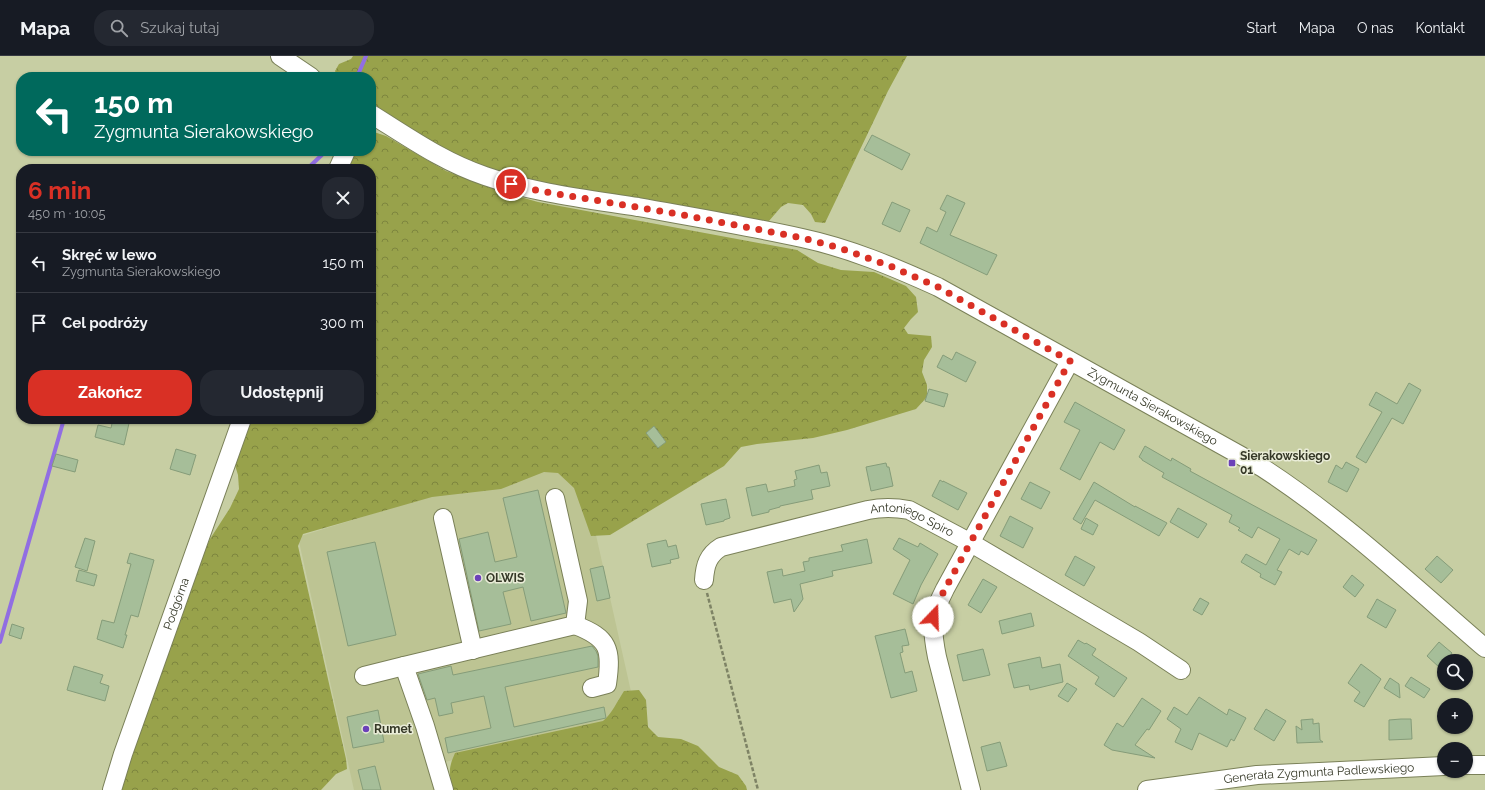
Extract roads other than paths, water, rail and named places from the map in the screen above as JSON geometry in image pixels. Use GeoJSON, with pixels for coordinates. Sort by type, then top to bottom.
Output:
{"type":"FeatureCollection","features":[{"type":"Feature","properties":{"kind":"street"},"geometry":{"type":"LineString","coordinates":[[280,56],[304,72]]}},
{"type":"Feature","properties":{"kind":"street","name":"Zygmunta Sierakowskiego"},"geometry":{"type":"LineString","coordinates":[[376,117],[450,162],[486,177],[540,191],[678,214],[803,238],[840,248],[890,266],[938,287],[1263,468],[1292,487],[1324,510],[1485,648]]}},
{"type":"Feature","properties":{"kind":"street"},"geometry":{"type":"LineString","coordinates":[[971,790],[937,657],[932,628],[933,617],[939,601],[970,543],[1070,361]]}},
{"type":"Feature","properties":{"kind":"street","name":"Podgórna"},"geometry":{"type":"LineString","coordinates":[[112,790],[123,754],[240,424]]}},
{"type":"Feature","properties":{"kind":"street"},"geometry":{"type":"LineString","coordinates":[[555,498],[578,601],[575,625]]}},
{"type":"Feature","properties":{"kind":"street","name":"Antoniego Spiro"},"geometry":{"type":"LineString","coordinates":[[704,580],[705,568],[708,559],[714,551],[721,547],[882,508],[898,507],[909,510],[970,543],[1139,642],[1180,670]]}},
{"type":"Feature","properties":{"kind":"street"},"geometry":{"type":"LineString","coordinates":[[443,518],[473,650]]}},
{"type":"Feature","properties":{"kind":"street"},"geometry":{"type":"LineString","coordinates":[[364,676],[575,625],[598,636],[605,644],[608,654],[609,667],[607,684],[592,688]]}},
{"type":"Feature","properties":{"kind":"street"},"geometry":{"type":"LineString","coordinates":[[404,666],[425,726],[444,790]]}},
{"type":"Feature","properties":{"kind":"street"},"geometry":{"type":"LineString","coordinates":[[1473,765],[1485,765]]}},
{"type":"Feature","properties":{"kind":"street","name":"Generała Zygmunta Padlewskiego"},"geometry":{"type":"LineString","coordinates":[[1147,790],[1226,784],[1287,773],[1437,766]]}},
{"type":"Feature","properties":{"kind":"waterway"},"geometry":{"type":"LineString","coordinates":[[359,72],[366,56]]}},
{"type":"Feature","properties":{"kind":"waterway"},"geometry":{"type":"LineString","coordinates":[[312,164],[321,156]]}},
{"type":"Feature","properties":{"kind":"waterway"},"geometry":{"type":"LineString","coordinates":[[0,642],[63,424]]}},
{"type":"Feature","properties":{"kind":"place","name":"Sierakowskiego 01"},"geometry":{"type":"Point","coordinates":[1232,463]}},
{"type":"Feature","properties":{"kind":"place","name":"OLWIS"},"geometry":{"type":"Point","coordinates":[478,578]}},
{"type":"Feature","properties":{"kind":"place","name":"Rumet"},"geometry":{"type":"Point","coordinates":[366,729]}}]}
